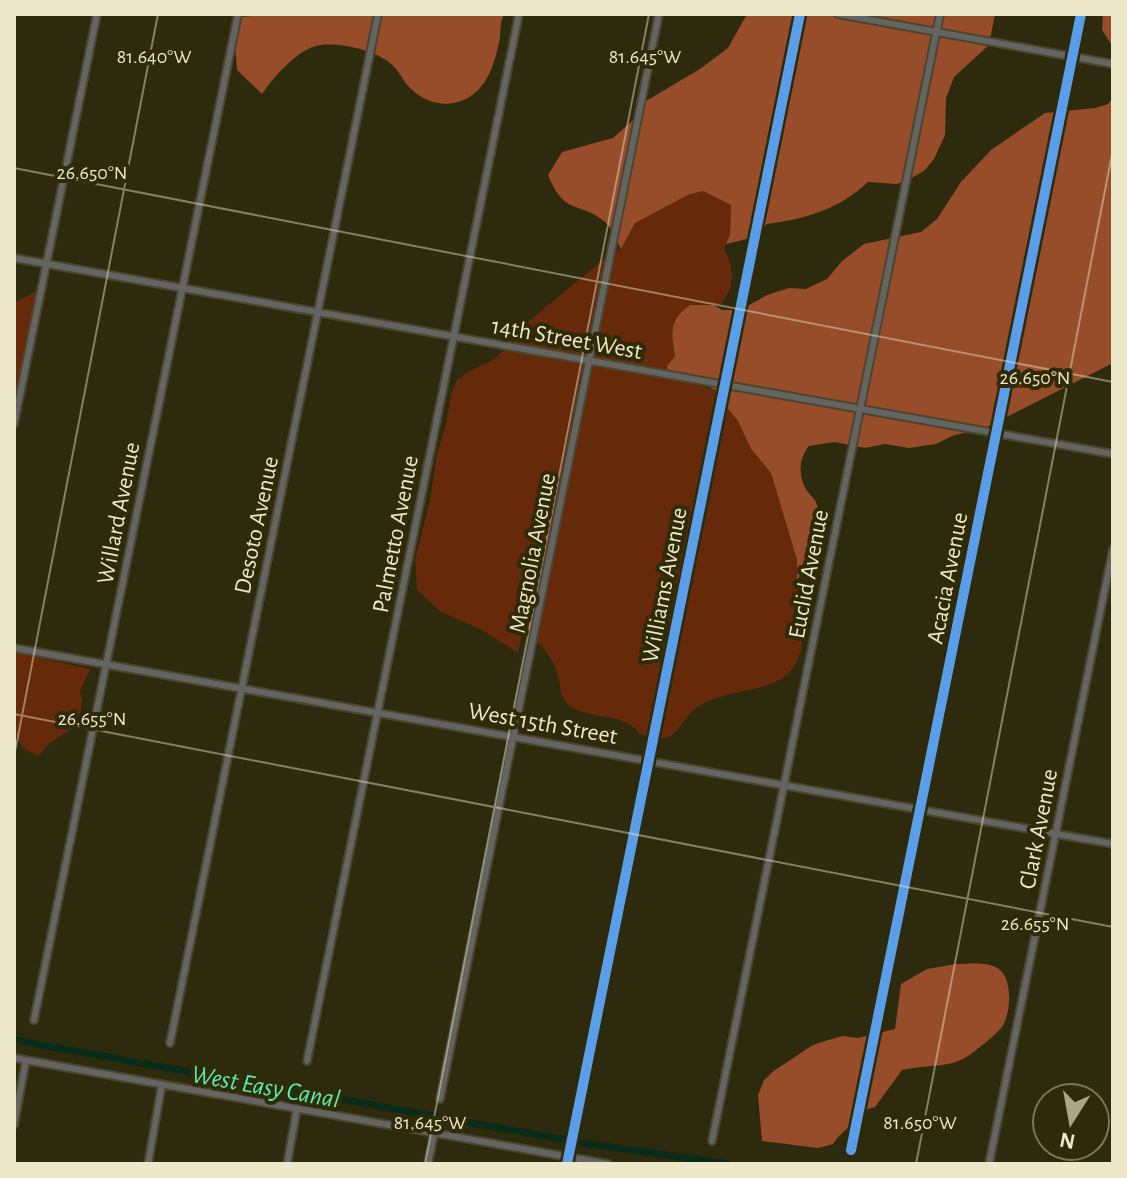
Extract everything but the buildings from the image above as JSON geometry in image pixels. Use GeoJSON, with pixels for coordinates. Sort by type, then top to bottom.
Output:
{"type":"FeatureCollection","features":[{"type":"Feature","properties":{"kind":"street"},"geometry":{"type":"LineString","coordinates":[[14,424],[97,14]]}},
{"type":"Feature","properties":{"kind":"street","name":"Willard Avenue"},"geometry":{"type":"LineString","coordinates":[[34,1020],[238,14]]}},
{"type":"Feature","properties":{"kind":"street","name":"Desoto Avenue"},"geometry":{"type":"LineString","coordinates":[[170,1043],[378,14]]}},
{"type":"Feature","properties":{"kind":"street","name":"Palmetto Avenue"},"geometry":{"type":"LineString","coordinates":[[307,1061],[519,14]]}},
{"type":"Feature","properties":{"kind":"street","name":"Magnolia Avenue"},"geometry":{"type":"LineString","coordinates":[[440,1099],[659,14]]}},
{"type":"Feature","properties":{"kind":"street","name":"Williams Avenue"},"geometry":{"type":"LineString","coordinates":[[568,1161],[800,14]]}},
{"type":"Feature","properties":{"kind":"street"},"geometry":{"type":"LineString","coordinates":[[838,14],[1113,64]]}},
{"type":"Feature","properties":{"kind":"street","name":"Euclid Avenue"},"geometry":{"type":"LineString","coordinates":[[712,1141],[940,14]]}},
{"type":"Feature","properties":{"kind":"street","name":"Acacia Avenue"},"geometry":{"type":"LineString","coordinates":[[851,1150],[1081,14]]}},
{"type":"Feature","properties":{"kind":"street","name":"14th Street West"},"geometry":{"type":"LineString","coordinates":[[14,258],[1113,454]]}},
{"type":"Feature","properties":{"kind":"street","name":"Clark Avenue"},"geometry":{"type":"LineString","coordinates":[[989,1164],[1113,549]]}},
{"type":"Feature","properties":{"kind":"street","name":"West 15th Street"},"geometry":{"type":"LineString","coordinates":[[14,648],[1113,844]]}},
{"type":"Feature","properties":{"kind":"street"},"geometry":{"type":"LineString","coordinates":[[14,1058],[568,1161],[608,1164]]}},
{"type":"Feature","properties":{"kind":"street"},"geometry":{"type":"LineString","coordinates":[[14,1125],[26,1060]]}},
{"type":"Feature","properties":{"kind":"street"},"geometry":{"type":"LineString","coordinates":[[148,1164],[162,1084]]}},
{"type":"Feature","properties":{"kind":"street"},"geometry":{"type":"LineString","coordinates":[[287,1164],[297,1109]]}},
{"type":"Feature","properties":{"kind":"street"},"geometry":{"type":"LineString","coordinates":[[428,1164],[434,1134]]}},
{"type":"Feature","properties":{"kind":"shaded area"},"geometry":{"type":"Polygon","coordinates":[[[269,14],[504,14],[495,58],[484,83],[463,100],[445,104],[418,95],[394,66],[384,59],[366,51],[334,45],[316,46],[301,53],[262,94],[237,70],[233,18],[269,14]]]}},
{"type":"Feature","properties":{"kind":"shaded area"},"geometry":{"type":"Polygon","coordinates":[[[747,14],[796,14],[751,238],[726,244],[730,235],[731,205],[703,191],[688,195],[635,223],[621,249],[608,225],[596,215],[567,203],[560,197],[548,175],[562,152],[613,138],[632,121],[646,101],[700,69],[728,48],[747,14]]]}},
{"type":"Feature","properties":{"kind":"shaded area"},"geometry":{"type":"Polygon","coordinates":[[[803,14],[995,14],[989,45],[954,77],[946,98],[945,135],[925,170],[896,184],[868,182],[834,206],[808,216],[767,224],[759,234],[803,14]]]}},
{"type":"Feature","properties":{"kind":"shaded area"},"geometry":{"type":"Polygon","coordinates":[[[1103,14],[1113,14],[1113,47],[1102,30],[1103,14]]]}},
{"type":"Feature","properties":{"kind":"shaded area"},"geometry":{"type":"Polygon","coordinates":[[[1113,98],[1113,363],[987,427],[952,436],[936,444],[909,448],[885,444],[865,448],[835,442],[809,446],[801,463],[801,475],[816,502],[819,520],[811,554],[797,580],[797,560],[771,473],[751,449],[738,421],[724,404],[744,308],[767,295],[789,288],[806,289],[827,279],[842,261],[864,244],[921,232],[937,219],[961,182],[991,150],[1045,113],[1095,108],[1108,104],[1113,98]]]}},
{"type":"Feature","properties":{"kind":"shaded area"},"geometry":{"type":"Polygon","coordinates":[[[703,191],[731,205],[730,235],[724,249],[732,277],[729,291],[721,304],[690,305],[673,343],[675,356],[692,381],[720,393],[650,736],[640,734],[624,722],[575,709],[567,703],[550,658],[529,636],[522,633],[518,653],[482,630],[441,612],[417,590],[415,560],[451,394],[457,380],[493,360],[513,342],[529,321],[604,259],[621,249],[635,223],[688,195],[703,191]]]}},
{"type":"Feature","properties":{"kind":"shaded area"},"geometry":{"type":"Polygon","coordinates":[[[42,288],[14,423],[14,303],[42,288]]]}},
{"type":"Feature","properties":{"kind":"shaded area"},"geometry":{"type":"Polygon","coordinates":[[[690,305],[714,305],[722,310],[737,310],[720,393],[668,372],[667,366],[675,356],[673,327],[678,316],[690,305]]]}},
{"type":"Feature","properties":{"kind":"shaded area"},"geometry":{"type":"Polygon","coordinates":[[[724,404],[738,421],[751,449],[771,473],[797,561],[803,625],[799,657],[790,671],[778,681],[711,700],[695,709],[670,737],[658,739],[724,404]]]}},
{"type":"Feature","properties":{"kind":"shaded area"},"geometry":{"type":"Polygon","coordinates":[[[14,648],[27,655],[90,669],[80,691],[79,724],[50,743],[38,756],[22,747],[14,731],[14,648]]]}},
{"type":"Feature","properties":{"kind":"shaded area"},"geometry":{"type":"Polygon","coordinates":[[[956,964],[989,965],[1004,974],[1009,1006],[1005,1021],[995,1035],[956,1062],[902,1070],[875,1107],[865,1110],[833,1144],[818,1148],[762,1141],[758,1095],[764,1080],[813,1045],[843,1036],[858,1038],[895,1029],[901,984],[927,969],[956,964]]]}},
{"type":"Feature","properties":{"kind":"waterway","name":"West Easy Canal"},"geometry":{"type":"LineString","coordinates":[[14,1040],[566,1140]]}},
{"type":"Feature","properties":{"kind":"waterway","name":"West Easy Canal"},"geometry":{"type":"LineString","coordinates":[[575,1142],[728,1164]]}},
{"type":"Feature","properties":{"kind":"cycle path"},"geometry":{"type":"LineString","coordinates":[[567,1164],[800,14]]}},
{"type":"Feature","properties":{"kind":"cycle path"},"geometry":{"type":"LineString","coordinates":[[851,1150],[1081,14]]}}]}
